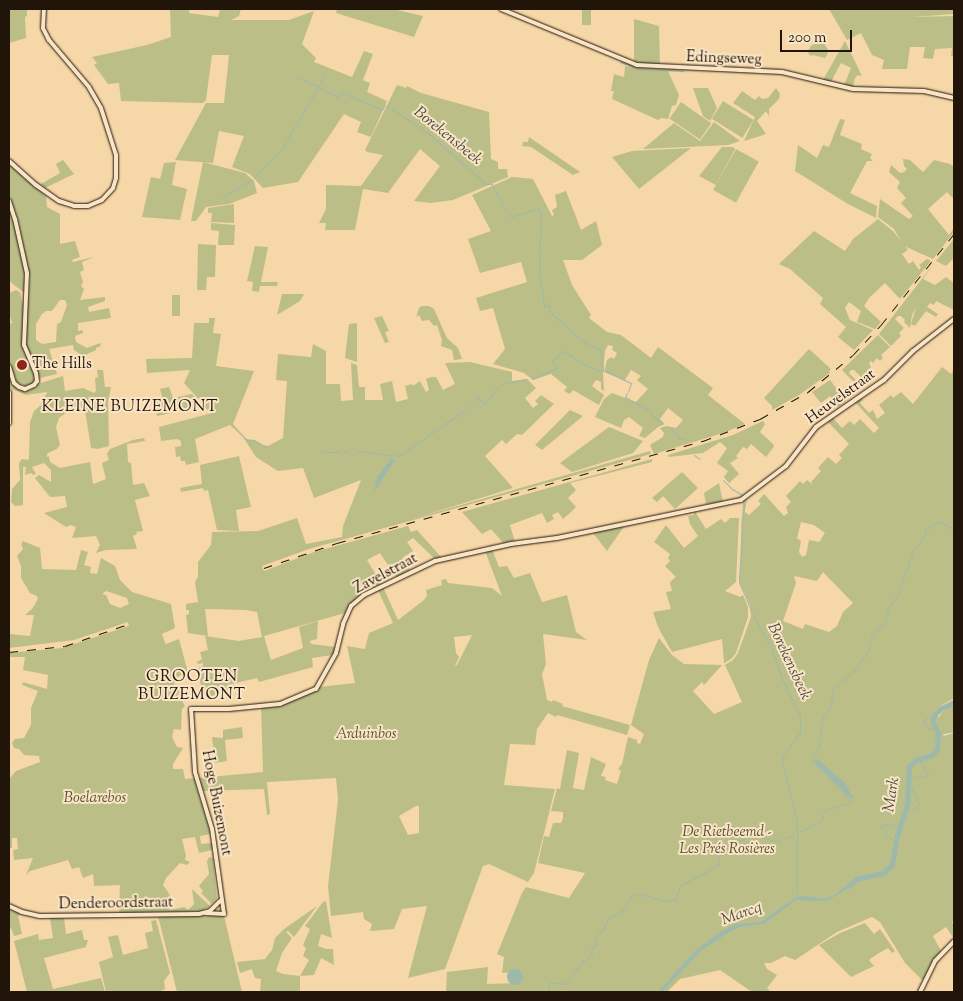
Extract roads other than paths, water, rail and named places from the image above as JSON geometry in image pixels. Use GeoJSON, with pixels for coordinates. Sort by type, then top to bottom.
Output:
{"type":"FeatureCollection","features":[{"type":"Feature","properties":{"kind":"street"},"geometry":{"type":"LineString","coordinates":[[9,161],[36,186],[59,201],[74,206],[88,206],[102,200],[113,188],[116,178],[116,155],[101,108],[89,87],[49,40],[43,28],[44,9]]}},
{"type":"Feature","properties":{"kind":"street","name":"Edingseweg"},"geometry":{"type":"LineString","coordinates":[[501,9],[629,63],[648,67],[782,72],[853,89],[924,91],[954,98]]}},
{"type":"Feature","properties":{"kind":"street"},"geometry":{"type":"LineString","coordinates":[[9,201],[26,266],[24,345],[36,373],[37,381],[34,385],[25,388],[19,387],[14,383],[9,367]]}},
{"type":"Feature","properties":{"kind":"street","name":"Heuvelstraat"},"geometry":{"type":"LineString","coordinates":[[587,531],[702,506],[730,504],[745,497],[786,466],[816,427],[884,380],[913,351],[954,319]]}},
{"type":"Feature","properties":{"kind":"street"},"geometry":{"type":"LineString","coordinates":[[9,392],[9,423]]}},
{"type":"Feature","properties":{"kind":"street","name":"Zavelstraat"},"geometry":{"type":"LineString","coordinates":[[192,709],[280,704],[316,689],[336,652],[343,624],[351,606],[364,595],[427,564],[479,551],[587,531]]}},
{"type":"Feature","properties":{"kind":"street","name":"Hoge Buizemont"},"geometry":{"type":"LineString","coordinates":[[192,709],[195,772],[214,840],[220,901]]}},
{"type":"Feature","properties":{"kind":"street"},"geometry":{"type":"LineString","coordinates":[[220,901],[224,914],[206,913],[220,901]]}},
{"type":"Feature","properties":{"kind":"street","name":"Denderoordstraat"},"geometry":{"type":"LineString","coordinates":[[9,906],[32,915],[49,916],[206,913]]}},
{"type":"Feature","properties":{"kind":"street"},"geometry":{"type":"LineString","coordinates":[[920,992],[935,961],[954,941]]}},
{"type":"Feature","properties":{"kind":"waterway"},"geometry":{"type":"LineString","coordinates":[[620,62],[638,69],[683,71]]}},
{"type":"Feature","properties":{"kind":"waterway"},"geometry":{"type":"LineString","coordinates":[[320,83],[325,73]]}},
{"type":"Feature","properties":{"kind":"waterway"},"geometry":{"type":"LineString","coordinates":[[297,77],[318,87],[319,84]]}},
{"type":"Feature","properties":{"kind":"waterway","name":"Borekensbeek"},"geometry":{"type":"LineString","coordinates":[[316,90],[318,87],[338,97],[341,92],[372,106]]}},
{"type":"Feature","properties":{"kind":"waterway","name":"Borekensbeek"},"geometry":{"type":"LineString","coordinates":[[283,147],[315,92]]}},
{"type":"Feature","properties":{"kind":"waterway","name":"Borekensbeek"},"geometry":{"type":"LineString","coordinates":[[373,106],[382,110],[385,105]]}},
{"type":"Feature","properties":{"kind":"waterway","name":"Borekensbeek"},"geometry":{"type":"LineString","coordinates":[[392,109],[428,133],[486,184]]}},
{"type":"Feature","properties":{"kind":"waterway","name":"Borekensbeek"},"geometry":{"type":"LineString","coordinates":[[254,178],[282,149]]}},
{"type":"Feature","properties":{"kind":"waterway","name":"Borekensbeek"},"geometry":{"type":"LineString","coordinates":[[222,197],[252,180]]}},
{"type":"Feature","properties":{"kind":"waterway","name":"Borekensbeek"},"geometry":{"type":"LineString","coordinates":[[487,184],[492,184]]}},
{"type":"Feature","properties":{"kind":"waterway","name":"Borekensbeek"},"geometry":{"type":"LineString","coordinates":[[492,185],[504,206]]}},
{"type":"Feature","properties":{"kind":"waterway","name":"Borekensbeek"},"geometry":{"type":"LineString","coordinates":[[504,208],[511,217],[538,208],[541,212],[539,270],[544,306],[548,305],[551,313],[583,341],[601,351],[603,371]]}},
{"type":"Feature","properties":{"kind":"waterway"},"geometry":{"type":"LineString","coordinates":[[532,379],[557,368],[552,361],[564,351],[585,365],[601,371]]}},
{"type":"Feature","properties":{"kind":"waterway","name":"Borekensbeek"},"geometry":{"type":"LineString","coordinates":[[605,371],[631,383],[628,392]]}},
{"type":"Feature","properties":{"kind":"waterway"},"geometry":{"type":"LineString","coordinates":[[501,384],[527,379]]}},
{"type":"Feature","properties":{"kind":"waterway"},"geometry":{"type":"LineString","coordinates":[[481,401],[485,404],[498,386]]}},
{"type":"Feature","properties":{"kind":"waterway","name":"Borekensbeek"},"geometry":{"type":"LineString","coordinates":[[627,393],[625,397],[650,411],[662,423]]}},
{"type":"Feature","properties":{"kind":"waterway"},"geometry":{"type":"LineString","coordinates":[[443,425],[461,413],[477,397],[481,400]]}},
{"type":"Feature","properties":{"kind":"waterway"},"geometry":{"type":"LineString","coordinates":[[406,451],[442,426]]}},
{"type":"Feature","properties":{"kind":"waterway","name":"Borekensbeek"},"geometry":{"type":"LineString","coordinates":[[671,428],[679,438],[684,439]]}},
{"type":"Feature","properties":{"kind":"waterway"},"geometry":{"type":"LineString","coordinates":[[240,433],[248,441],[253,440],[266,447]]}},
{"type":"Feature","properties":{"kind":"waterway"},"geometry":{"type":"LineString","coordinates":[[357,451],[399,456],[405,453]]}},
{"type":"Feature","properties":{"kind":"waterway"},"geometry":{"type":"LineString","coordinates":[[322,452],[339,452]]}},
{"type":"Feature","properties":{"kind":"waterway","name":"Borekensbeek"},"geometry":{"type":"LineString","coordinates":[[694,455],[700,459]]}},
{"type":"Feature","properties":{"kind":"waterway","name":"Borekensbeek"},"geometry":{"type":"LineString","coordinates":[[723,480],[732,489],[744,496]]}},
{"type":"Feature","properties":{"kind":"waterway","name":"Borekensbeek"},"geometry":{"type":"LineString","coordinates":[[742,517],[746,499]]}},
{"type":"Feature","properties":{"kind":"waterway","name":"Borekensbeek"},"geometry":{"type":"LineString","coordinates":[[741,557],[742,518]]}},
{"type":"Feature","properties":{"kind":"waterway"},"geometry":{"type":"LineString","coordinates":[[925,536],[925,530],[939,521],[954,530]]}},
{"type":"Feature","properties":{"kind":"waterway"},"geometry":{"type":"LineString","coordinates":[[856,667],[868,652],[872,635],[885,623],[888,608],[898,594],[913,550],[924,537]]}},
{"type":"Feature","properties":{"kind":"waterway","name":"Borekensbeek"},"geometry":{"type":"LineString","coordinates":[[741,559],[739,582],[752,612]]}},
{"type":"Feature","properties":{"kind":"waterway","name":"Borekensbeek"},"geometry":{"type":"LineString","coordinates":[[753,615],[771,648],[782,679],[800,715],[800,732],[783,756],[782,761],[797,822],[797,892]]}},
{"type":"Feature","properties":{"kind":"waterway"},"geometry":{"type":"LineString","coordinates":[[801,831],[820,822],[825,810],[851,802],[812,760],[819,746],[823,715],[830,708],[833,689],[855,669]]}},
{"type":"Feature","properties":{"kind":"waterway","name":"Mark"},"geometry":{"type":"LineString","coordinates":[[849,886],[856,879],[883,873],[892,865],[897,836],[907,805],[909,767],[916,760],[932,755],[937,749],[938,734],[933,723],[933,717],[940,709],[954,702]]}},
{"type":"Feature","properties":{"kind":"waterway"},"geometry":{"type":"LineString","coordinates":[[933,717],[926,718],[923,723],[928,729],[934,727]]}},
{"type":"Feature","properties":{"kind":"waterway"},"geometry":{"type":"LineString","coordinates":[[943,733],[954,731]]}},
{"type":"Feature","properties":{"kind":"waterway","name":"Mark"},"geometry":{"type":"LineString","coordinates":[[938,734],[942,733]]}},
{"type":"Feature","properties":{"kind":"waterway"},"geometry":{"type":"LineString","coordinates":[[908,778],[928,775],[919,759]]}},
{"type":"Feature","properties":{"kind":"waterway"},"geometry":{"type":"LineString","coordinates":[[905,811],[915,809],[919,804],[908,781]]}},
{"type":"Feature","properties":{"kind":"waterway"},"geometry":{"type":"LineString","coordinates":[[896,844],[879,826],[887,824],[900,827]]}},
{"type":"Feature","properties":{"kind":"waterway"},"geometry":{"type":"LineString","coordinates":[[547,992],[550,982],[565,984],[583,961],[588,959],[592,954],[591,949],[597,944],[594,938],[604,928],[608,918],[622,911],[631,896],[640,894],[666,901],[675,900],[680,886],[718,865],[719,858],[712,851],[717,843],[730,845],[748,837],[757,836],[776,841],[794,835]]}},
{"type":"Feature","properties":{"kind":"railway"},"geometry":{"type":"LineString","coordinates":[[264,568],[337,543],[703,441],[760,419],[808,392],[853,355],[881,325],[954,234]]}},
{"type":"Feature","properties":{"kind":"railway"},"geometry":{"type":"LineString","coordinates":[[9,652],[65,646],[128,624]]}},
{"type":"Feature","properties":{"kind":"place","name":"The Hills"},"geometry":{"type":"Point","coordinates":[22,365]}},
{"type":"Feature","properties":{"kind":"district","name":"KLEINE BUIZEMONT"},"geometry":{"type":"Point","coordinates":[130,408]}},
{"type":"Feature","properties":{"kind":"district","name":"GROOTEN BUIZEMONT"},"geometry":{"type":"Point","coordinates":[192,687]}},
{"type":"Feature","properties":{"kind":"park label","name":"Arduinbos"},"geometry":{"type":"Point","coordinates":[366,735]}},
{"type":"Feature","properties":{"kind":"park label","name":"Boelarebos"},"geometry":{"type":"Point","coordinates":[95,799]}},
{"type":"Feature","properties":{"kind":"park label","name":"De Rietbeemd - Les Prés Rosières"},"geometry":{"type":"Point","coordinates":[727,840]}},
{"type":"Feature","properties":{"kind":"water label","name":"Marcq"},"geometry":{"type":"Point","coordinates":[742,915]}}]}
